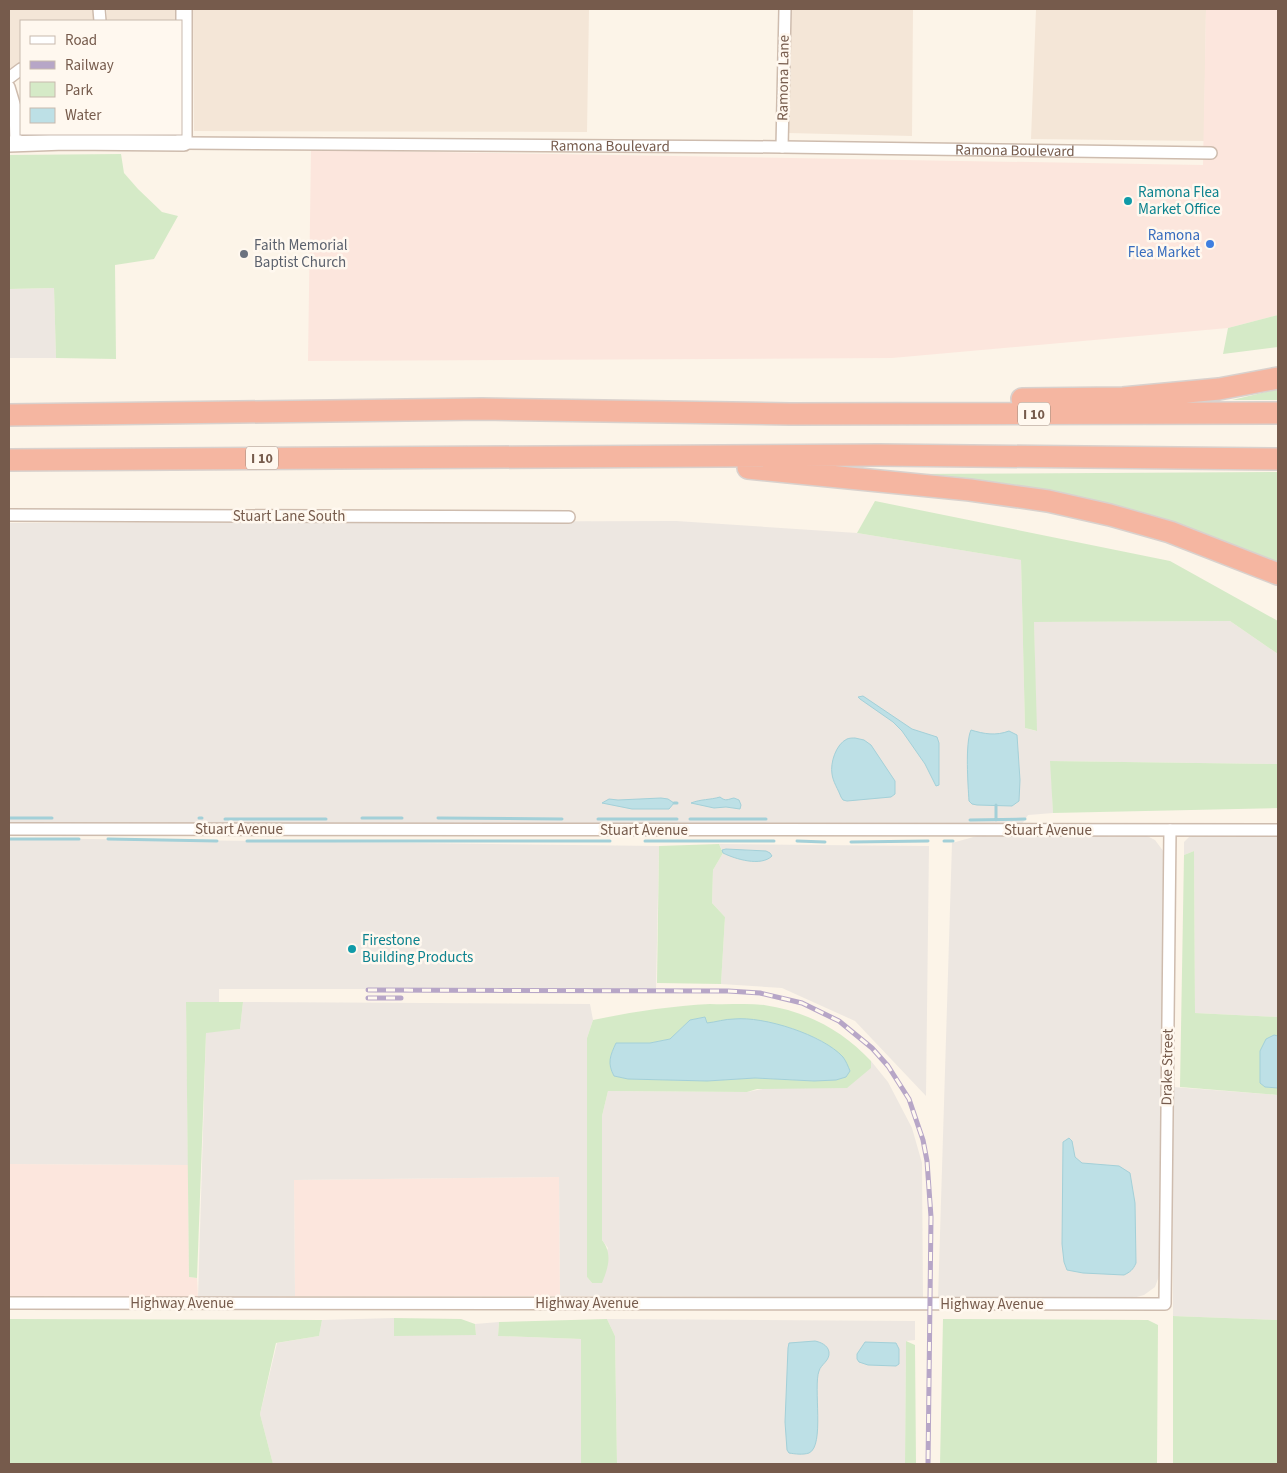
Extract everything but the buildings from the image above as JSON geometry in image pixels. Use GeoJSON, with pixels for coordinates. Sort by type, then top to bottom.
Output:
{"type":"FeatureCollection","features":[{"type":"Feature","properties":{"kind":"highway"},"geometry":{"type":"LineString","coordinates":[[790,414],[920,400],[1123,398],[1219,389],[1278,378]]}},
{"type":"Feature","properties":{"kind":"highway","name":"I 10"},"geometry":{"type":"LineString","coordinates":[[9,415],[482,409],[790,414],[1278,413]]}},
{"type":"Feature","properties":{"kind":"highway","name":"I 10"},"geometry":{"type":"LineString","coordinates":[[9,460],[879,455],[1278,459]]}},
{"type":"Feature","properties":{"kind":"highway"},"geometry":{"type":"LineString","coordinates":[[688,456],[737,466],[970,490],[1048,501],[1110,515],[1170,532],[1278,574]]}},
{"type":"Feature","properties":{"kind":"street"},"geometry":{"type":"LineString","coordinates":[[184,9],[184,143]]}},
{"type":"Feature","properties":{"kind":"street","name":"Ramona Lane"},"geometry":{"type":"LineString","coordinates":[[782,147],[785,9]]}},
{"type":"Feature","properties":{"kind":"street"},"geometry":{"type":"LineString","coordinates":[[9,78],[20,71]]}},
{"type":"Feature","properties":{"kind":"street"},"geometry":{"type":"LineString","coordinates":[[9,87],[16,107],[12,143]]}},
{"type":"Feature","properties":{"kind":"street","name":"Ramona Boulevard"},"geometry":{"type":"LineString","coordinates":[[12,143],[782,147],[1211,153]]}},
{"type":"Feature","properties":{"kind":"street","name":"Stuart Lane South"},"geometry":{"type":"LineString","coordinates":[[9,515],[569,517]]}},
{"type":"Feature","properties":{"kind":"street","name":"Stuart Avenue"},"geometry":{"type":"LineString","coordinates":[[9,829],[1278,830]]}},
{"type":"Feature","properties":{"kind":"street","name":"Drake Street"},"geometry":{"type":"LineString","coordinates":[[1165,1304],[1170,830]]}},
{"type":"Feature","properties":{"kind":"street","name":"Highway Avenue"},"geometry":{"type":"LineString","coordinates":[[9,1303],[1165,1304]]}},
{"type":"Feature","properties":{"kind":"shaded area"},"geometry":{"type":"Polygon","coordinates":[[[9,9],[93,9],[93,20],[20,20],[20,63],[9,68],[9,9]]]}},
{"type":"Feature","properties":{"kind":"shaded area"},"geometry":{"type":"Polygon","coordinates":[[[107,9],[177,9],[177,20],[107,20],[107,9]]]}},
{"type":"Feature","properties":{"kind":"shaded area"},"geometry":{"type":"Polygon","coordinates":[[[193,9],[589,9],[587,132],[194,131],[193,9]]]}},
{"type":"Feature","properties":{"kind":"shaded area"},"geometry":{"type":"Polygon","coordinates":[[[789,9],[913,9],[912,136],[788,133],[789,9]]]}},
{"type":"Feature","properties":{"kind":"shaded area"},"geometry":{"type":"Polygon","coordinates":[[[1036,9],[1206,9],[1204,141],[1031,139],[1036,9]]]}},
{"type":"Feature","properties":{"kind":"shaded area"},"geometry":{"type":"Polygon","coordinates":[[[1206,9],[1278,9],[1278,315],[1228,328],[892,358],[308,361],[311,150],[1203,165],[1206,9]]]}},
{"type":"Feature","properties":{"kind":"shaded area"},"geometry":{"type":"Polygon","coordinates":[[[54,288],[56,358],[9,358],[9,289],[54,288]]]}},
{"type":"Feature","properties":{"kind":"shaded area"},"geometry":{"type":"Polygon","coordinates":[[[676,521],[857,533],[1021,560],[1025,728],[1036,731],[1034,622],[1230,621],[1278,654],[1278,764],[1051,761],[1053,813],[1028,815],[1022,824],[9,823],[9,523],[676,521]]]}},
{"type":"Feature","properties":{"kind":"shaded area"},"geometry":{"type":"Polygon","coordinates":[[[977,836],[1147,836],[1155,840],[1164,852],[1159,1276],[1155,1287],[1144,1295],[1129,1299],[938,1299],[952,843],[977,836]]]}},
{"type":"Feature","properties":{"kind":"shaded area"},"geometry":{"type":"Polygon","coordinates":[[[1190,836],[1278,836],[1278,1017],[1195,1013],[1194,851],[1184,855],[1184,842],[1190,836]]]}},
{"type":"Feature","properties":{"kind":"shaded area"},"geometry":{"type":"Polygon","coordinates":[[[9,838],[659,846],[656,989],[219,989],[219,1002],[186,1002],[188,1165],[9,1164],[9,838]]]}},
{"type":"Feature","properties":{"kind":"shaded area"},"geometry":{"type":"Polygon","coordinates":[[[719,844],[929,846],[926,1096],[855,1021],[782,988],[721,984],[725,917],[712,903],[713,870],[723,853],[730,856],[758,850],[722,850],[719,844]]]}},
{"type":"Feature","properties":{"kind":"shaded area"},"geometry":{"type":"Polygon","coordinates":[[[243,1002],[590,1004],[593,1020],[587,1038],[587,1277],[592,1283],[608,1248],[602,1240],[602,1116],[608,1091],[747,1092],[871,1068],[871,1061],[888,1082],[912,1128],[922,1163],[923,1298],[560,1296],[559,1177],[294,1180],[295,1296],[198,1297],[206,1032],[240,1029],[243,1002]]]}},
{"type":"Feature","properties":{"kind":"shaded area"},"geometry":{"type":"Polygon","coordinates":[[[1173,1087],[1278,1095],[1278,1320],[1173,1316],[1173,1087]]]}},
{"type":"Feature","properties":{"kind":"shaded area"},"geometry":{"type":"Polygon","coordinates":[[[9,1164],[188,1165],[189,1277],[197,1278],[198,1297],[9,1297],[9,1164]]]}},
{"type":"Feature","properties":{"kind":"shaded area"},"geometry":{"type":"Polygon","coordinates":[[[559,1177],[560,1296],[295,1296],[294,1180],[559,1177]]]}},
{"type":"Feature","properties":{"kind":"shaded area"},"geometry":{"type":"Polygon","coordinates":[[[394,1318],[394,1335],[476,1335],[475,1324],[499,1322],[498,1336],[581,1339],[581,1464],[273,1464],[260,1414],[277,1343],[319,1336],[322,1320],[394,1318]]]}},
{"type":"Feature","properties":{"kind":"shaded area"},"geometry":{"type":"Polygon","coordinates":[[[607,1319],[915,1321],[915,1340],[906,1341],[905,1464],[617,1464],[615,1336],[607,1319]]]}},
{"type":"Feature","properties":{"kind":"green space"},"geometry":{"type":"Polygon","coordinates":[[[121,154],[124,173],[138,189],[162,212],[178,216],[154,259],[115,265],[116,359],[56,358],[54,288],[9,289],[9,155],[121,154]]]}},
{"type":"Feature","properties":{"kind":"green space"},"geometry":{"type":"Polygon","coordinates":[[[1278,315],[1278,347],[1223,354],[1228,328],[1278,315]]]}},
{"type":"Feature","properties":{"kind":"green space"},"geometry":{"type":"Polygon","coordinates":[[[1278,389],[1278,400],[1232,400],[1278,389]]]}},
{"type":"Feature","properties":{"kind":"green space"},"geometry":{"type":"Polygon","coordinates":[[[1278,472],[1278,565],[908,474],[1278,472]]]}},
{"type":"Feature","properties":{"kind":"green space"},"geometry":{"type":"Polygon","coordinates":[[[875,501],[1170,561],[1278,621],[1278,654],[1230,621],[1034,622],[1037,731],[1025,728],[1021,560],[857,533],[875,501]]]}},
{"type":"Feature","properties":{"kind":"green space"},"geometry":{"type":"Polygon","coordinates":[[[1050,761],[1278,764],[1278,808],[1053,813],[1050,761]]]}},
{"type":"Feature","properties":{"kind":"green space"},"geometry":{"type":"Polygon","coordinates":[[[719,844],[723,853],[713,870],[712,903],[725,917],[721,984],[657,983],[659,846],[719,844]]]}},
{"type":"Feature","properties":{"kind":"green space"},"geometry":{"type":"Polygon","coordinates":[[[1194,851],[1195,1013],[1278,1017],[1278,1036],[1274,1035],[1265,1087],[1278,1088],[1278,1095],[1180,1087],[1184,855],[1194,851]]]}},
{"type":"Feature","properties":{"kind":"green space"},"geometry":{"type":"Polygon","coordinates":[[[186,1002],[243,1002],[240,1029],[206,1033],[197,1278],[189,1277],[186,1002]]]}},
{"type":"Feature","properties":{"kind":"green space"},"geometry":{"type":"Polygon","coordinates":[[[757,1004],[809,1017],[848,1040],[871,1061],[871,1068],[847,1088],[757,1089],[747,1092],[608,1091],[602,1116],[602,1240],[607,1251],[608,1261],[602,1283],[592,1283],[587,1277],[587,1038],[593,1020],[622,1014],[695,1005],[757,1004]],[[705,1017],[690,1020],[670,1039],[650,1043],[616,1043],[610,1060],[614,1076],[629,1079],[707,1081],[755,1078],[814,1081],[836,1080],[846,1077],[850,1071],[834,1049],[818,1039],[788,1027],[707,1023],[705,1017]]]}},
{"type":"Feature","properties":{"kind":"green space"},"geometry":{"type":"Polygon","coordinates":[[[1173,1316],[1278,1320],[1278,1464],[1173,1464],[1173,1316]]]}},
{"type":"Feature","properties":{"kind":"green space"},"geometry":{"type":"Polygon","coordinates":[[[394,1318],[461,1319],[475,1324],[476,1335],[394,1336],[394,1318]]]}},
{"type":"Feature","properties":{"kind":"green space"},"geometry":{"type":"Polygon","coordinates":[[[9,1319],[322,1320],[319,1336],[276,1343],[260,1414],[273,1464],[9,1464],[9,1319]]]}},
{"type":"Feature","properties":{"kind":"green space"},"geometry":{"type":"Polygon","coordinates":[[[607,1319],[615,1336],[617,1464],[581,1464],[581,1339],[498,1336],[499,1322],[607,1319]]]}},
{"type":"Feature","properties":{"kind":"green space"},"geometry":{"type":"Polygon","coordinates":[[[943,1319],[1148,1320],[1158,1325],[1157,1464],[940,1464],[943,1319]]]}},
{"type":"Feature","properties":{"kind":"green space"},"geometry":{"type":"Polygon","coordinates":[[[906,1341],[915,1345],[916,1464],[905,1464],[906,1341]]]}},
{"type":"Feature","properties":{"kind":"water"},"geometry":{"type":"Polygon","coordinates":[[[863,696],[912,729],[937,737],[939,743],[939,785],[936,786],[925,764],[902,731],[893,722],[858,697],[863,696]]]}},
{"type":"Feature","properties":{"kind":"water"},"geometry":{"type":"Polygon","coordinates":[[[971,730],[990,734],[1009,731],[1017,735],[1020,780],[1019,801],[1012,806],[977,805],[969,801],[967,754],[971,730]]]}},
{"type":"Feature","properties":{"kind":"water"},"geometry":{"type":"Polygon","coordinates":[[[855,738],[864,740],[871,745],[895,781],[895,794],[891,797],[847,801],[841,797],[834,783],[833,759],[843,741],[855,738]]]}},
{"type":"Feature","properties":{"kind":"water"},"geometry":{"type":"Polygon","coordinates":[[[720,797],[725,800],[734,798],[739,800],[740,809],[714,808],[691,803],[698,801],[720,797]]]}},
{"type":"Feature","properties":{"kind":"water"},"geometry":{"type":"Polygon","coordinates":[[[609,799],[668,799],[674,803],[669,809],[632,809],[602,803],[609,799]]]}},
{"type":"Feature","properties":{"kind":"water"},"geometry":{"type":"Polygon","coordinates":[[[722,850],[766,851],[772,856],[761,861],[748,861],[723,853],[722,850]]]}},
{"type":"Feature","properties":{"kind":"water"},"geometry":{"type":"Polygon","coordinates":[[[705,1017],[707,1023],[731,1019],[746,1019],[792,1029],[822,1041],[834,1049],[843,1057],[850,1071],[846,1077],[836,1080],[814,1081],[755,1078],[707,1081],[628,1079],[614,1076],[610,1060],[616,1043],[650,1043],[670,1039],[690,1020],[705,1017]]]}},
{"type":"Feature","properties":{"kind":"water"},"geometry":{"type":"Polygon","coordinates":[[[1274,1035],[1278,1036],[1278,1088],[1265,1087],[1260,1083],[1260,1051],[1266,1039],[1274,1035]]]}},
{"type":"Feature","properties":{"kind":"water"},"geometry":{"type":"Polygon","coordinates":[[[1069,1138],[1072,1141],[1075,1157],[1082,1163],[1119,1166],[1130,1173],[1135,1203],[1136,1263],[1124,1275],[1083,1273],[1067,1270],[1062,1244],[1063,1142],[1069,1138]]]}},
{"type":"Feature","properties":{"kind":"water"},"geometry":{"type":"Polygon","coordinates":[[[815,1341],[825,1346],[829,1355],[819,1371],[818,1428],[814,1448],[809,1453],[789,1453],[787,1450],[785,1422],[789,1343],[815,1341]]]}},
{"type":"Feature","properties":{"kind":"water"},"geometry":{"type":"Polygon","coordinates":[[[865,1342],[896,1343],[899,1349],[899,1364],[896,1366],[868,1365],[859,1362],[857,1354],[865,1342]]]}},
{"type":"Feature","properties":{"kind":"waterway"},"geometry":{"type":"LineString","coordinates":[[996,805],[996,820]]}},
{"type":"Feature","properties":{"kind":"waterway"},"geometry":{"type":"LineString","coordinates":[[9,818],[52,818]]}},
{"type":"Feature","properties":{"kind":"waterway"},"geometry":{"type":"LineString","coordinates":[[362,818],[402,818]]}},
{"type":"Feature","properties":{"kind":"waterway"},"geometry":{"type":"LineString","coordinates":[[438,818],[562,819]]}},
{"type":"Feature","properties":{"kind":"waterway"},"geometry":{"type":"LineString","coordinates":[[225,819],[326,819]]}},
{"type":"Feature","properties":{"kind":"waterway"},"geometry":{"type":"LineString","coordinates":[[598,819],[677,819]]}},
{"type":"Feature","properties":{"kind":"waterway"},"geometry":{"type":"LineString","coordinates":[[690,819],[766,819]]}},
{"type":"Feature","properties":{"kind":"waterway"},"geometry":{"type":"LineString","coordinates":[[970,820],[1025,819]]}},
{"type":"Feature","properties":{"kind":"waterway"},"geometry":{"type":"LineString","coordinates":[[9,839],[79,839]]}},
{"type":"Feature","properties":{"kind":"waterway"},"geometry":{"type":"LineString","coordinates":[[108,839],[217,841]]}},
{"type":"Feature","properties":{"kind":"waterway"},"geometry":{"type":"LineString","coordinates":[[247,841],[610,841]]}},
{"type":"Feature","properties":{"kind":"waterway"},"geometry":{"type":"LineString","coordinates":[[645,841],[774,841]]}},
{"type":"Feature","properties":{"kind":"waterway"},"geometry":{"type":"LineString","coordinates":[[797,841],[825,842]]}},
{"type":"Feature","properties":{"kind":"waterway"},"geometry":{"type":"LineString","coordinates":[[851,842],[928,841]]}},
{"type":"Feature","properties":{"kind":"waterway"},"geometry":{"type":"LineString","coordinates":[[944,841],[953,841]]}},
{"type":"Feature","properties":{"kind":"railway"},"geometry":{"type":"LineString","coordinates":[[368,990],[728,991],[760,993],[802,1003],[839,1021],[872,1048],[888,1066],[909,1099],[923,1140],[927,1161],[931,1217],[928,1464]]}},
{"type":"Feature","properties":{"kind":"railway"},"geometry":{"type":"LineString","coordinates":[[368,998],[401,998]]}},
{"type":"Feature","properties":{"kind":"place","name":"Ramona Flea Market Office"},"geometry":{"type":"Point","coordinates":[1128,201]}},
{"type":"Feature","properties":{"kind":"place","name":"Ramona Flea Market"},"geometry":{"type":"Point","coordinates":[1210,244]}},
{"type":"Feature","properties":{"kind":"place","name":"Faith Memorial Baptist Church"},"geometry":{"type":"Point","coordinates":[244,254]}},
{"type":"Feature","properties":{"kind":"place","name":"Firestone Building Products"},"geometry":{"type":"Point","coordinates":[352,949]}}]}
